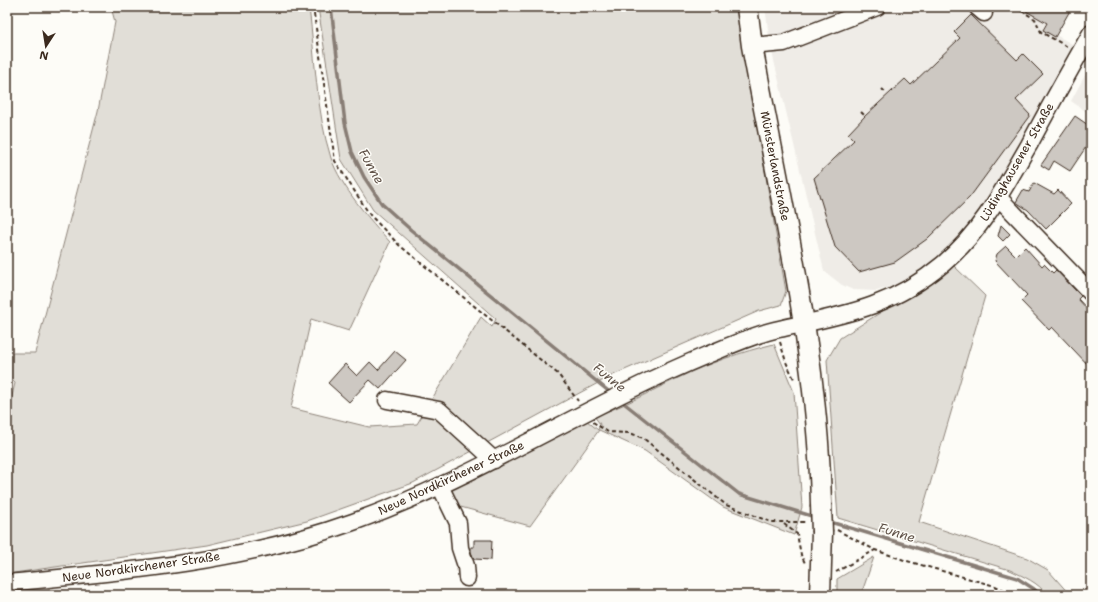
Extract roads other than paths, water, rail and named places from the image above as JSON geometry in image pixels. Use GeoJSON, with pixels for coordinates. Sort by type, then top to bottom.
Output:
{"type":"FeatureCollection","features":[{"type":"Feature","properties":{"kind":"main road","name":"Münsterlandstraße"},"geometry":{"type":"LineString","coordinates":[[747,7],[752,46],[805,325]]}},
{"type":"Feature","properties":{"kind":"main road"},"geometry":{"type":"LineString","coordinates":[[805,325],[816,409],[820,456],[822,528],[816,580]]}},
{"type":"Feature","properties":{"kind":"street"},"geometry":{"type":"LineString","coordinates":[[752,46],[784,43],[877,7]]}},
{"type":"Feature","properties":{"kind":"street","name":"Lüdinghausener Straße"},"geometry":{"type":"LineString","coordinates":[[805,325],[870,306],[905,292],[927,277],[962,246],[979,226],[999,198],[1091,33]]}},
{"type":"Feature","properties":{"kind":"street"},"geometry":{"type":"LineString","coordinates":[[999,198],[1091,293]]}},
{"type":"Feature","properties":{"kind":"street","name":"Neue Nordkirchener Straße"},"geometry":{"type":"LineString","coordinates":[[7,584],[176,565],[241,553],[295,540],[352,522],[440,486],[602,404],[706,355],[776,330],[805,325]]}},
{"type":"Feature","properties":{"kind":"street"},"geometry":{"type":"LineString","coordinates":[[387,400],[439,410],[494,460]]}},
{"type":"Feature","properties":{"kind":"street"},"geometry":{"type":"LineString","coordinates":[[440,486],[451,504],[458,523],[460,548],[466,566],[467,578]]}},
{"type":"Feature","properties":{"kind":"waterway","name":"Funne"},"geometry":{"type":"LineString","coordinates":[[331,7],[345,123],[352,152],[364,177],[382,204],[411,230],[612,394]]}},
{"type":"Feature","properties":{"kind":"waterway","name":"Funne"},"geometry":{"type":"LineString","coordinates":[[620,400],[739,494],[815,517]]}},
{"type":"Feature","properties":{"kind":"waterway","name":"Funne"},"geometry":{"type":"LineString","coordinates":[[827,521],[1017,578],[1034,589],[1040,595]]}}]}
